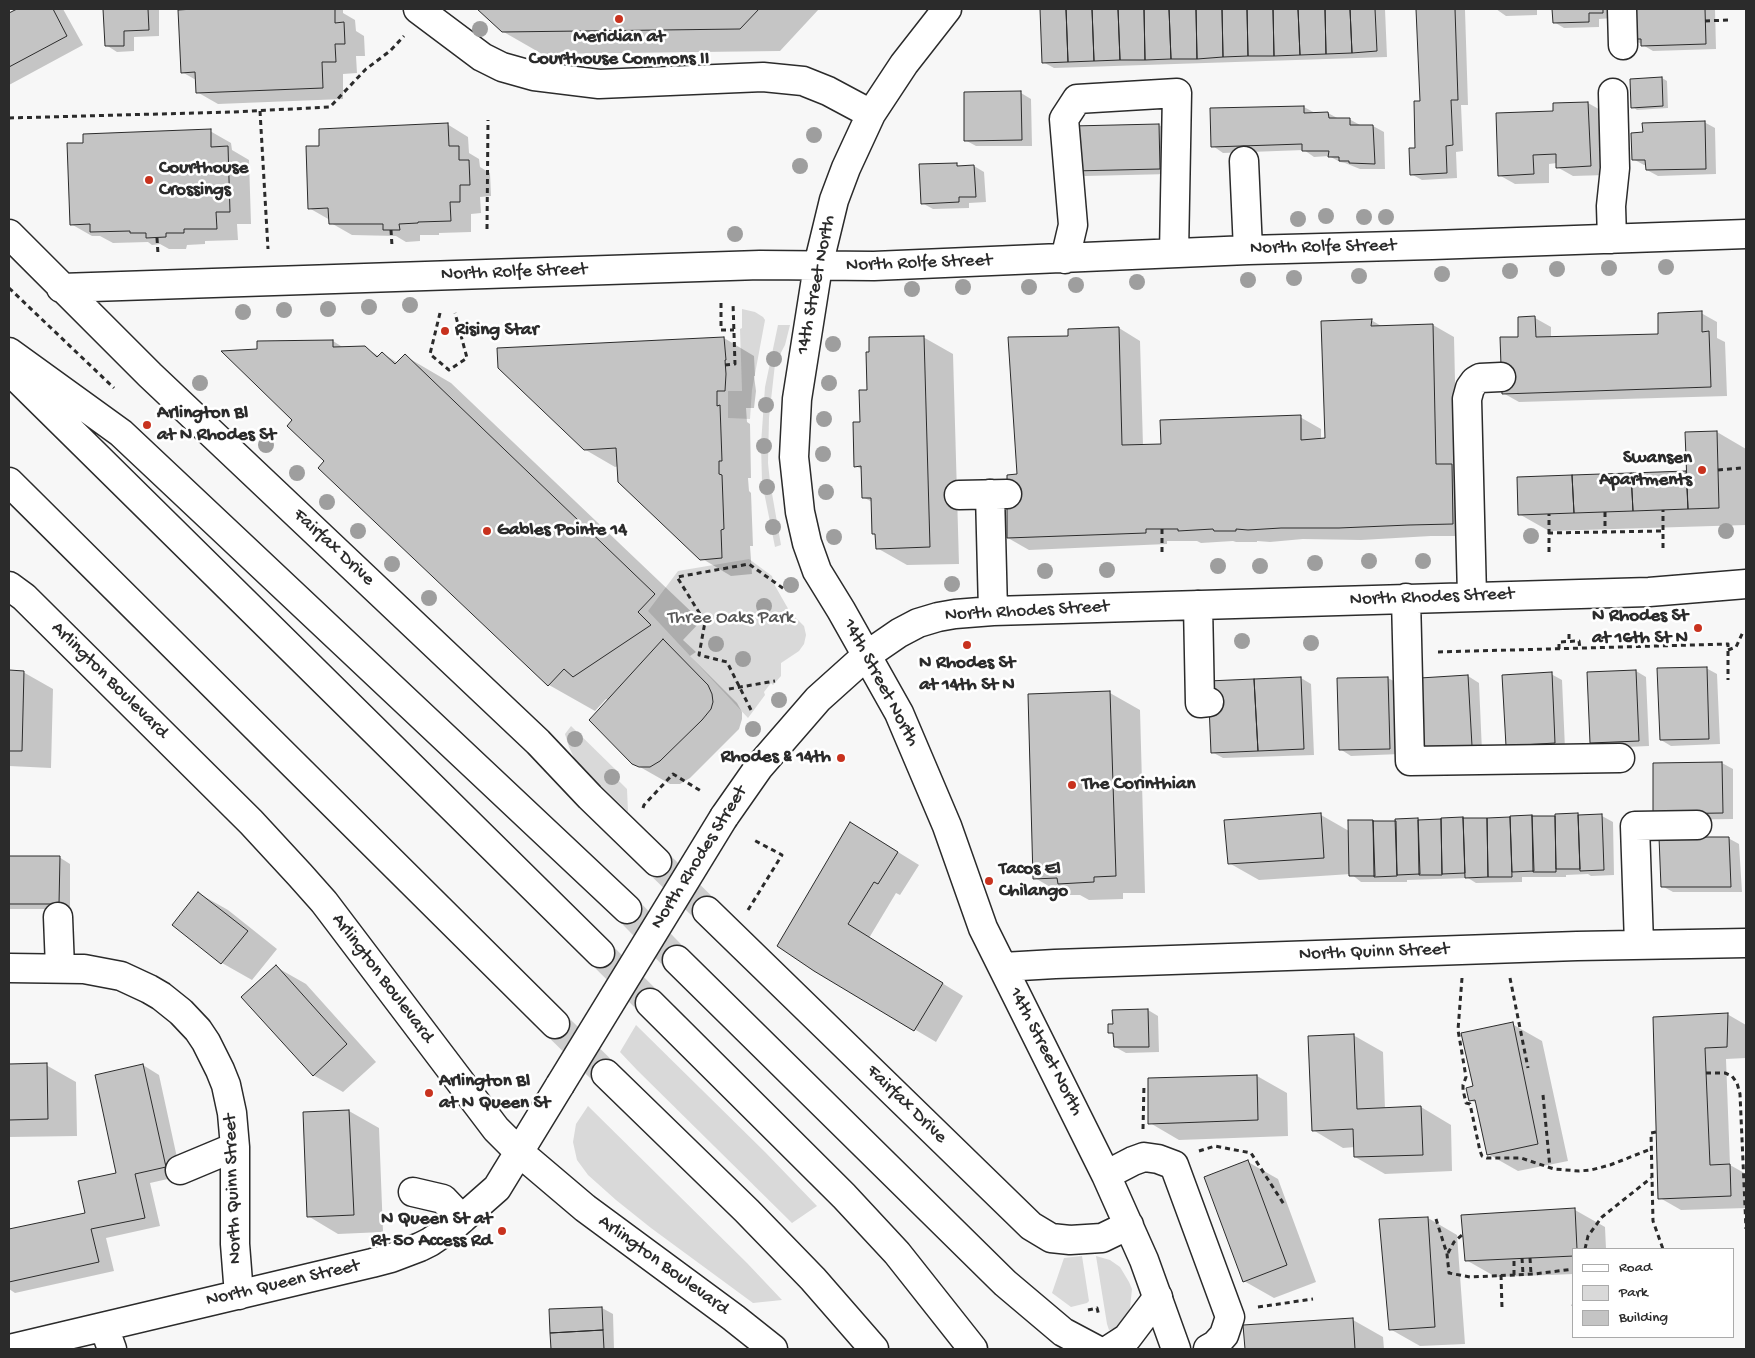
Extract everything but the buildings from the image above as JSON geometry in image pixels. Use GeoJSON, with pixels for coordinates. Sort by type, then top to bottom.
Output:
{"type":"FeatureCollection","features":[{"type":"Feature","properties":{"kind":"main road"},"geometry":{"type":"LineString","coordinates":[[418,9],[482,57],[502,67],[534,76],[599,84],[763,78],[803,81],[871,114]]}},
{"type":"Feature","properties":{"kind":"main road","name":"14th Street North"},"geometry":{"type":"LineString","coordinates":[[948,9],[904,64],[871,114],[846,168],[834,200],[818,266],[804,349],[796,414],[794,457],[798,496],[807,543],[816,569],[899,712],[947,826],[984,928],[1129,1225],[1158,1296],[1176,1349]]}},
{"type":"Feature","properties":{"kind":"main road"},"geometry":{"type":"LineString","coordinates":[[1622,9],[1623,45]]}},
{"type":"Feature","properties":{"kind":"main road"},"geometry":{"type":"LineString","coordinates":[[1065,259],[1073,225],[1064,119],[1077,99],[1177,93],[1174,253]]}},
{"type":"Feature","properties":{"kind":"main road"},"geometry":{"type":"LineString","coordinates":[[1612,239],[1611,206],[1614,168],[1613,93]]}},
{"type":"Feature","properties":{"kind":"main road"},"geometry":{"type":"LineString","coordinates":[[1244,161],[1248,250]]}},
{"type":"Feature","properties":{"kind":"main road","name":"Fairfax Drive"},"geometry":{"type":"LineString","coordinates":[[9,234],[150,375],[538,742],[656,862]]}},
{"type":"Feature","properties":{"kind":"main road","name":"North Rolfe Street"},"geometry":{"type":"LineString","coordinates":[[61,288],[760,265],[874,266],[1248,250],[1746,234]]}},
{"type":"Feature","properties":{"kind":"main road"},"geometry":{"type":"LineString","coordinates":[[9,352],[121,433],[627,909]]}},
{"type":"Feature","properties":{"kind":"main road"},"geometry":{"type":"LineString","coordinates":[[9,370],[600,953]]}},
{"type":"Feature","properties":{"kind":"main road"},"geometry":{"type":"LineString","coordinates":[[1472,596],[1467,399],[1470,388],[1475,381],[1480,378],[1501,377]]}},
{"type":"Feature","properties":{"kind":"main road"},"geometry":{"type":"LineString","coordinates":[[9,482],[555,1024]]}},
{"type":"Feature","properties":{"kind":"main road"},"geometry":{"type":"LineString","coordinates":[[959,495],[998,494],[993,611]]}},
{"type":"Feature","properties":{"kind":"main road","name":"North Rhodes Street"},"geometry":{"type":"LineString","coordinates":[[519,1152],[724,817],[759,767],[818,699],[867,655],[904,630],[926,620],[955,614],[993,611],[1649,592],[1746,584]]}},
{"type":"Feature","properties":{"kind":"main road","name":"Arlington Boulevard"},"geometry":{"type":"LineString","coordinates":[[9,586],[31,604],[250,822],[300,875],[324,902],[496,1129],[519,1152],[610,1227],[773,1349]]}},
{"type":"Feature","properties":{"kind":"main road"},"geometry":{"type":"LineString","coordinates":[[1406,598],[1410,760],[1620,758]]}},
{"type":"Feature","properties":{"kind":"main road"},"geometry":{"type":"LineString","coordinates":[[1198,605],[1200,703],[1209,702]]}},
{"type":"Feature","properties":{"kind":"main road"},"geometry":{"type":"LineString","coordinates":[[1639,944],[1635,826],[1697,826]]}},
{"type":"Feature","properties":{"kind":"main road","name":"Fairfax Drive"},"geometry":{"type":"LineString","coordinates":[[707,911],[1031,1226],[1051,1238],[1070,1240],[1102,1238],[1129,1225]]}},
{"type":"Feature","properties":{"kind":"main road"},"geometry":{"type":"LineString","coordinates":[[58,917],[60,968]]}},
{"type":"Feature","properties":{"kind":"main road","name":"North Quinn Street"},"geometry":{"type":"LineString","coordinates":[[1003,968],[1065,963],[1504,948],[1746,943]]}},
{"type":"Feature","properties":{"kind":"main road"},"geometry":{"type":"LineString","coordinates":[[677,960],[1005,1283],[1063,1332],[1095,1349]]}},
{"type":"Feature","properties":{"kind":"main road","name":"North Quinn Street"},"geometry":{"type":"LineString","coordinates":[[9,968],[91,969],[121,976],[155,992],[190,1020],[206,1042],[226,1085],[231,1106],[235,1147],[235,1244],[239,1295]]}},
{"type":"Feature","properties":{"kind":"main road"},"geometry":{"type":"LineString","coordinates":[[650,1003],[844,1196],[897,1254],[973,1349]]}},
{"type":"Feature","properties":{"kind":"main road"},"geometry":{"type":"LineString","coordinates":[[606,1074],[807,1272],[874,1349]]}},
{"type":"Feature","properties":{"kind":"main road"},"geometry":{"type":"LineString","coordinates":[[180,1170],[235,1147]]}},
{"type":"Feature","properties":{"kind":"main road","name":"North Queen Street"},"geometry":{"type":"LineString","coordinates":[[9,1349],[108,1338],[239,1295],[398,1256],[430,1242],[462,1219],[497,1188],[519,1152]]}},
{"type":"Feature","properties":{"kind":"main road"},"geometry":{"type":"LineString","coordinates":[[1106,1175],[1144,1157],[1158,1159],[1174,1165],[1230,1317],[1224,1335],[1215,1346],[1208,1349]]}},
{"type":"Feature","properties":{"kind":"main road"},"geometry":{"type":"LineString","coordinates":[[413,1192],[443,1199],[462,1219]]}},
{"type":"Feature","properties":{"kind":"main road"},"geometry":{"type":"LineString","coordinates":[[1110,1349],[1127,1338],[1158,1296]]}},
{"type":"Feature","properties":{"kind":"path"},"geometry":{"type":"LineString","coordinates":[[1705,21],[1728,20]]}},
{"type":"Feature","properties":{"kind":"path"},"geometry":{"type":"LineString","coordinates":[[9,118],[330,107],[366,69],[390,52],[406,34]]}},
{"type":"Feature","properties":{"kind":"path"},"geometry":{"type":"LineString","coordinates":[[260,110],[268,249]]}},
{"type":"Feature","properties":{"kind":"path"},"geometry":{"type":"LineString","coordinates":[[487,229],[488,120]]}},
{"type":"Feature","properties":{"kind":"path"},"geometry":{"type":"LineString","coordinates":[[391,230],[392,246]]}},
{"type":"Feature","properties":{"kind":"path"},"geometry":{"type":"LineString","coordinates":[[157,238],[158,254]]}},
{"type":"Feature","properties":{"kind":"path"},"geometry":{"type":"LineString","coordinates":[[721,303],[721,330],[734,330]]}},
{"type":"Feature","properties":{"kind":"path"},"geometry":{"type":"LineString","coordinates":[[725,364],[735,364],[733,303]]}},
{"type":"Feature","properties":{"kind":"path"},"geometry":{"type":"LineString","coordinates":[[440,313],[430,354],[449,370],[467,358],[455,313]]}},
{"type":"Feature","properties":{"kind":"path"},"geometry":{"type":"LineString","coordinates":[[1718,470],[1741,468]]}},
{"type":"Feature","properties":{"kind":"path"},"geometry":{"type":"LineString","coordinates":[[1663,510],[1663,548]]}},
{"type":"Feature","properties":{"kind":"path"},"geometry":{"type":"LineString","coordinates":[[1605,512],[1605,532]]}},
{"type":"Feature","properties":{"kind":"path"},"geometry":{"type":"LineString","coordinates":[[1548,552],[1549,514]]}},
{"type":"Feature","properties":{"kind":"path"},"geometry":{"type":"LineString","coordinates":[[1162,529],[1162,556]]}},
{"type":"Feature","properties":{"kind":"path"},"geometry":{"type":"LineString","coordinates":[[1548,533],[1663,530]]}},
{"type":"Feature","properties":{"kind":"path"},"geometry":{"type":"LineString","coordinates":[[751,710],[727,662],[699,655],[705,622],[676,577],[749,564],[784,589]]}},
{"type":"Feature","properties":{"kind":"path"},"geometry":{"type":"LineString","coordinates":[[1728,650],[1736,647],[1743,632]]}},
{"type":"Feature","properties":{"kind":"path"},"geometry":{"type":"LineString","coordinates":[[1569,634],[1569,642]]}},
{"type":"Feature","properties":{"kind":"path"},"geometry":{"type":"LineString","coordinates":[[1560,649],[1559,642],[1579,641],[1580,649]]}},
{"type":"Feature","properties":{"kind":"path"},"geometry":{"type":"LineString","coordinates":[[1431,653],[1728,644],[1728,680]]}},
{"type":"Feature","properties":{"kind":"path"},"geometry":{"type":"LineString","coordinates":[[729,689],[775,681]]}},
{"type":"Feature","properties":{"kind":"path"},"geometry":{"type":"LineString","coordinates":[[642,812],[644,805],[673,774],[701,790]]}},
{"type":"Feature","properties":{"kind":"path"},"geometry":{"type":"LineString","coordinates":[[742,918],[782,855],[752,839]]}},
{"type":"Feature","properties":{"kind":"path"},"geometry":{"type":"LineString","coordinates":[[1504,948],[1528,1068]]}},
{"type":"Feature","properties":{"kind":"path"},"geometry":{"type":"LineString","coordinates":[[1462,977],[1458,1030],[1466,1077],[1463,1090],[1466,1103],[1470,1104],[1482,1156],[1487,1158],[1521,1158],[1550,1168],[1591,1170],[1610,1165],[1651,1149]]}},
{"type":"Feature","properties":{"kind":"path"},"geometry":{"type":"LineString","coordinates":[[1706,1072],[1725,1073],[1732,1076],[1738,1083],[1746,1230]]}},
{"type":"Feature","properties":{"kind":"path"},"geometry":{"type":"LineString","coordinates":[[1143,1120],[1144,1084]]}},
{"type":"Feature","properties":{"kind":"path"},"geometry":{"type":"LineString","coordinates":[[1543,1095],[1550,1168]]}},
{"type":"Feature","properties":{"kind":"path"},"geometry":{"type":"LineString","coordinates":[[1656,1132],[1651,1133],[1653,1221],[1663,1248]]}},
{"type":"Feature","properties":{"kind":"path"},"geometry":{"type":"LineString","coordinates":[[1174,1165],[1179,1158],[1215,1146],[1251,1153],[1285,1206]]}},
{"type":"Feature","properties":{"kind":"path"},"geometry":{"type":"LineString","coordinates":[[1585,1248],[1586,1241],[1592,1229],[1602,1217],[1652,1177]]}},
{"type":"Feature","properties":{"kind":"path"},"geometry":{"type":"LineString","coordinates":[[1436,1219],[1447,1254],[1448,1273],[1470,1277],[1531,1274],[1572,1269]]}},
{"type":"Feature","properties":{"kind":"path"},"geometry":{"type":"LineString","coordinates":[[1447,1254],[1454,1242],[1463,1234]]}},
{"type":"Feature","properties":{"kind":"path"},"geometry":{"type":"LineString","coordinates":[[1522,1258],[1523,1274]]}},
{"type":"Feature","properties":{"kind":"path"},"geometry":{"type":"LineString","coordinates":[[1530,1258],[1531,1274]]}},
{"type":"Feature","properties":{"kind":"path"},"geometry":{"type":"LineString","coordinates":[[1514,1259],[1514,1274]]}},
{"type":"Feature","properties":{"kind":"path"},"geometry":{"type":"LineString","coordinates":[[1501,1275],[1502,1308]]}},
{"type":"Feature","properties":{"kind":"path"},"geometry":{"type":"LineString","coordinates":[[1230,1317],[1244,1310],[1312,1299]]}},
{"type":"Feature","properties":{"kind":"green space"},"geometry":{"type":"Polygon","coordinates":[[[742,309],[755,312],[765,320],[752,390],[750,419],[728,418],[728,391],[742,391],[740,329],[742,328],[742,309]]]}},
{"type":"Feature","properties":{"kind":"green space"},"geometry":{"type":"Polygon","coordinates":[[[778,325],[790,325],[785,345],[775,364],[769,418],[768,463],[781,545],[775,547],[762,482],[761,444],[765,387],[778,325]]]}},
{"type":"Feature","properties":{"kind":"green space","name":"Three Oaks Park"},"geometry":{"type":"Polygon","coordinates":[[[749,559],[772,576],[774,584],[790,612],[804,626],[806,635],[804,644],[799,651],[781,663],[781,676],[773,685],[771,683],[764,692],[765,695],[748,718],[648,611],[678,571],[749,559]]]}},
{"type":"Feature","properties":{"kind":"green space"},"geometry":{"type":"Polygon","coordinates":[[[571,726],[617,771],[616,778],[627,789],[628,812],[575,760],[565,734],[571,726]]]}},
{"type":"Feature","properties":{"kind":"green space"},"geometry":{"type":"Polygon","coordinates":[[[636,1025],[817,1206],[792,1223],[637,1070],[620,1052],[636,1025]]]}},
{"type":"Feature","properties":{"kind":"green space"},"geometry":{"type":"Polygon","coordinates":[[[588,1106],[782,1300],[753,1303],[651,1228],[588,1175],[577,1160],[573,1142],[576,1124],[588,1106]]]}},
{"type":"Feature","properties":{"kind":"green space"},"geometry":{"type":"Polygon","coordinates":[[[1082,1256],[1089,1301],[1071,1307],[1052,1293],[1064,1258],[1082,1256]]]}},
{"type":"Feature","properties":{"kind":"green space"},"geometry":{"type":"Polygon","coordinates":[[[1096,1256],[1110,1260],[1120,1267],[1132,1289],[1130,1308],[1126,1316],[1117,1327],[1109,1330],[1107,1324],[1096,1256]]]}},
{"type":"Feature","properties":{"kind":"tunnel"},"geometry":{"type":"LineString","coordinates":[[657,862],[707,911]]}},
{"type":"Feature","properties":{"kind":"tunnel"},"geometry":{"type":"LineString","coordinates":[[627,909],[677,960]]}},
{"type":"Feature","properties":{"kind":"tunnel"},"geometry":{"type":"LineString","coordinates":[[600,953],[650,1003]]}},
{"type":"Feature","properties":{"kind":"tunnel"},"geometry":{"type":"LineString","coordinates":[[555,1024],[606,1074]]}},
{"type":"Feature","properties":{"kind":"place","name":"Meridian at Courthouse Commons II"},"geometry":{"type":"Point","coordinates":[619,19]}},
{"type":"Feature","properties":{"kind":"place","name":"Courthouse Crossings"},"geometry":{"type":"Point","coordinates":[149,180]}},
{"type":"Feature","properties":{"kind":"place","name":"Rising Star"},"geometry":{"type":"Point","coordinates":[445,331]}},
{"type":"Feature","properties":{"kind":"place","name":"Arlington Bl at N Rhodes St"},"geometry":{"type":"Point","coordinates":[147,425]}},
{"type":"Feature","properties":{"kind":"place","name":"Swansen Apartments"},"geometry":{"type":"Point","coordinates":[1702,470]}},
{"type":"Feature","properties":{"kind":"place","name":"Gables Pointe 14"},"geometry":{"type":"Point","coordinates":[487,531]}},
{"type":"Feature","properties":{"kind":"place","name":"N Rhodes St at 16th St N"},"geometry":{"type":"Point","coordinates":[1698,628]}},
{"type":"Feature","properties":{"kind":"place","name":"N Rhodes St at 14th St N"},"geometry":{"type":"Point","coordinates":[967,645]}},
{"type":"Feature","properties":{"kind":"place","name":"Rhodes & 14th"},"geometry":{"type":"Point","coordinates":[841,758]}},
{"type":"Feature","properties":{"kind":"place","name":"The Corinthian"},"geometry":{"type":"Point","coordinates":[1072,785]}},
{"type":"Feature","properties":{"kind":"place","name":"Tacos El Chilango"},"geometry":{"type":"Point","coordinates":[989,881]}},
{"type":"Feature","properties":{"kind":"place","name":"Arlington Bl at N Queen St"},"geometry":{"type":"Point","coordinates":[429,1093]}},
{"type":"Feature","properties":{"kind":"place","name":"N Queen St at Rt 50 Access Rd"},"geometry":{"type":"Point","coordinates":[502,1231]}}]}
